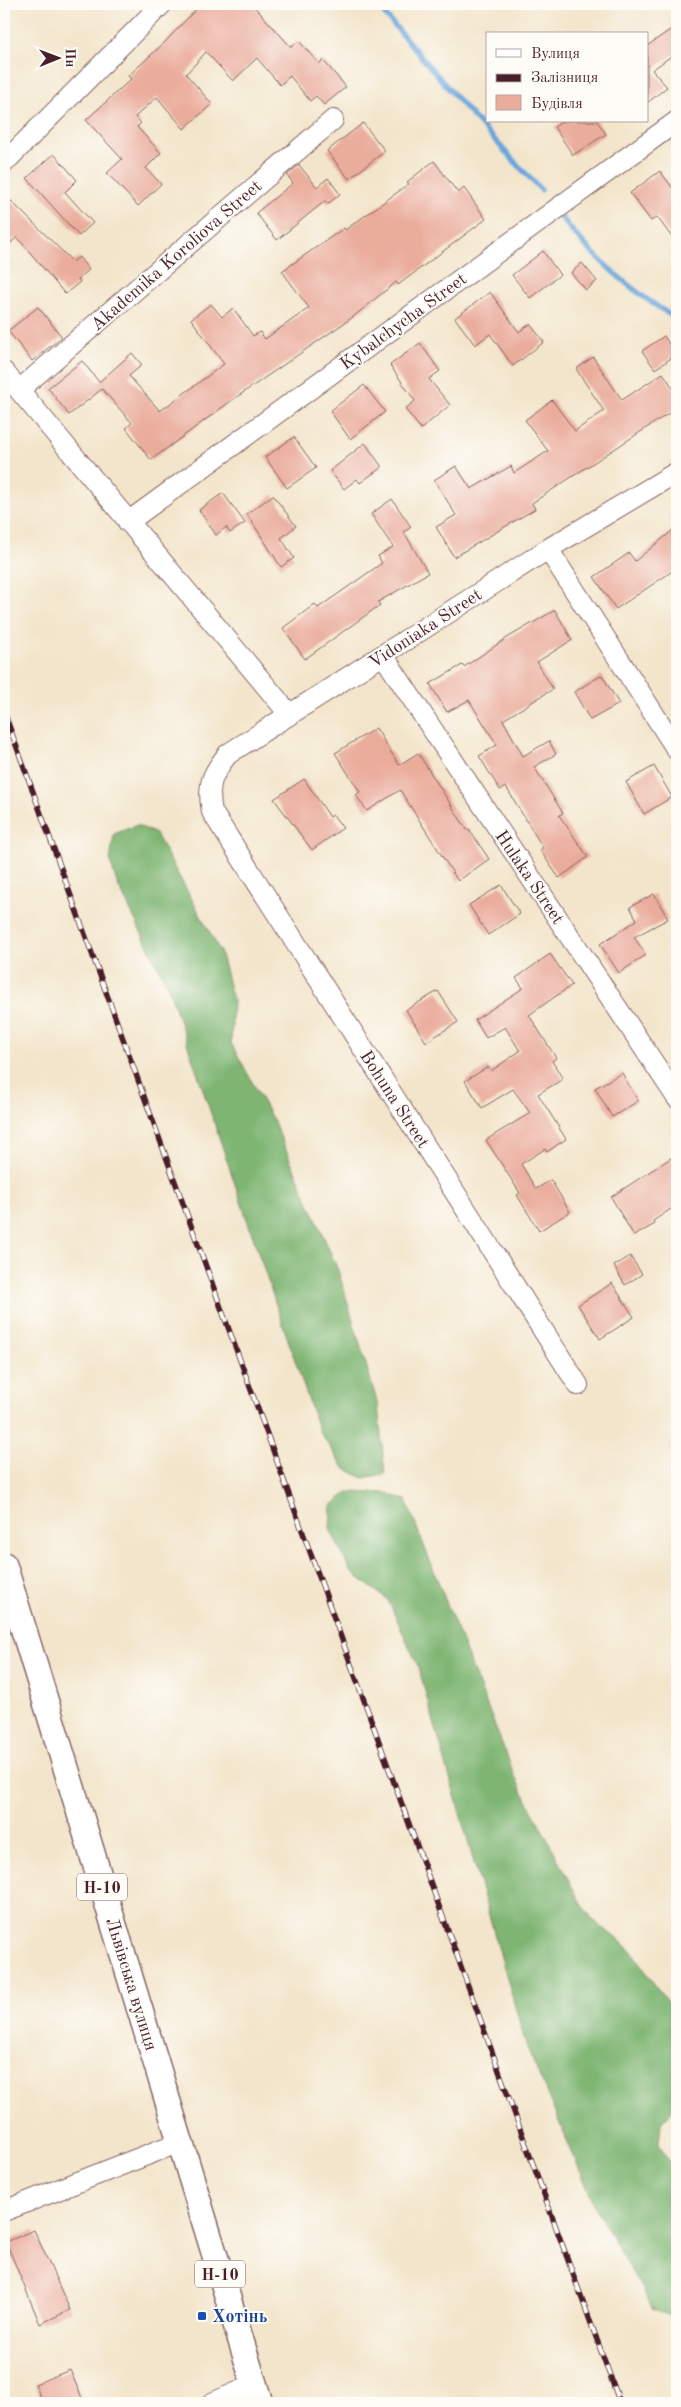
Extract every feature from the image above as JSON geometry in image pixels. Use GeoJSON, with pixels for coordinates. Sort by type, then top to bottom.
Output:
{"type":"FeatureCollection","features":[{"type":"Feature","properties":{"kind":"main road","name":"Львівська вулиця"},"geometry":{"type":"LineString","coordinates":[[4,1565],[257,2394]]}},
{"type":"Feature","properties":{"kind":"street"},"geometry":{"type":"LineString","coordinates":[[4,163],[162,4]]}},
{"type":"Feature","properties":{"kind":"street","name":"Akademika Koroliova Street"},"geometry":{"type":"LineString","coordinates":[[19,390],[333,120]]}},
{"type":"Feature","properties":{"kind":"street","name":"Kybalchycha Street"},"geometry":{"type":"LineString","coordinates":[[128,522],[677,121]]}},
{"type":"Feature","properties":{"kind":"street"},"geometry":{"type":"LineString","coordinates":[[4,372],[290,715]]}},
{"type":"Feature","properties":{"kind":"street","name":"Vidoniaka Street"},"geometry":{"type":"LineString","coordinates":[[212,812],[209,795],[211,781],[228,754],[548,549],[677,472]]}},
{"type":"Feature","properties":{"kind":"street"},"geometry":{"type":"LineString","coordinates":[[548,549],[677,750]]}},
{"type":"Feature","properties":{"kind":"street","name":"Hulaka Street"},"geometry":{"type":"LineString","coordinates":[[384,655],[677,1098]]}},
{"type":"Feature","properties":{"kind":"street","name":"Bohuna Street"},"geometry":{"type":"LineString","coordinates":[[212,812],[578,1385]]}},
{"type":"Feature","properties":{"kind":"street"},"geometry":{"type":"LineString","coordinates":[[4,2211],[180,2142]]}},
{"type":"Feature","properties":{"kind":"street"},"geometry":{"type":"LineString","coordinates":[[212,2403],[257,2394]]}},
{"type":"Feature","properties":{"kind":"green space"},"geometry":{"type":"Polygon","coordinates":[[[137,825],[156,834],[220,951],[233,1000],[231,1043],[274,1122],[338,1270],[378,1405],[385,1474],[363,1478],[344,1468],[319,1431],[168,987],[117,883],[110,861],[114,834],[137,825]]]}},
{"type":"Feature","properties":{"kind":"green space"},"geometry":{"type":"Polygon","coordinates":[[[348,1492],[384,1493],[406,1500],[516,1779],[579,1900],[593,1920],[630,1949],[669,2005],[677,2024],[677,2106],[661,2123],[659,2144],[677,2174],[677,2318],[654,2310],[599,2215],[526,2045],[418,1666],[388,1600],[351,1572],[330,1529],[331,1506],[348,1492]]]}},
{"type":"Feature","properties":{"kind":"building"},"geometry":{"type":"Polygon","coordinates":[[[201,4],[252,4],[291,47],[299,41],[319,64],[323,60],[346,87],[324,105],[316,96],[310,101],[290,76],[280,85],[257,58],[233,81],[206,52],[186,74],[212,104],[184,129],[157,97],[135,117],[141,123],[137,127],[161,153],[146,168],[161,184],[138,206],[107,173],[122,159],[86,120],[131,79],[128,76],[164,43],[201,4]]]}},
{"type":"Feature","properties":{"kind":"building"},"geometry":{"type":"Polygon","coordinates":[[[677,25],[677,52],[652,70],[667,87],[648,102],[648,45],[677,25]]]}},
{"type":"Feature","properties":{"kind":"building"},"geometry":{"type":"Polygon","coordinates":[[[562,122],[598,122],[606,134],[573,155],[554,127],[562,122]]]}},
{"type":"Feature","properties":{"kind":"building"},"geometry":{"type":"Polygon","coordinates":[[[363,123],[385,151],[349,179],[327,151],[363,123]]]}},
{"type":"Feature","properties":{"kind":"building"},"geometry":{"type":"Polygon","coordinates":[[[54,154],[77,180],[65,192],[93,223],[79,236],[27,178],[54,154]]]}},
{"type":"Feature","properties":{"kind":"building"},"geometry":{"type":"Polygon","coordinates":[[[434,161],[458,193],[464,188],[486,219],[398,285],[396,282],[353,317],[231,401],[151,460],[126,428],[132,423],[102,389],[69,415],[48,388],[82,361],[99,382],[132,353],[142,365],[129,376],[160,411],[224,364],[191,319],[211,304],[222,317],[233,308],[253,336],[260,332],[265,339],[309,308],[282,271],[344,228],[345,230],[409,184],[407,182],[434,161]]]}},
{"type":"Feature","properties":{"kind":"building"},"geometry":{"type":"Polygon","coordinates":[[[299,165],[317,187],[328,178],[340,194],[328,204],[325,201],[277,240],[256,213],[293,183],[287,175],[299,165]]]}},
{"type":"Feature","properties":{"kind":"building"},"geometry":{"type":"Polygon","coordinates":[[[660,171],[677,194],[677,244],[657,217],[651,221],[630,193],[660,171]]]}},
{"type":"Feature","properties":{"kind":"building"},"geometry":{"type":"Polygon","coordinates":[[[4,194],[73,262],[79,257],[89,270],[78,279],[80,282],[65,294],[17,237],[4,250],[4,194]]]}},
{"type":"Feature","properties":{"kind":"building"},"geometry":{"type":"Polygon","coordinates":[[[543,251],[560,275],[530,298],[512,275],[543,251]]]}},
{"type":"Feature","properties":{"kind":"building"},"geometry":{"type":"Polygon","coordinates":[[[582,263],[597,281],[586,290],[571,273],[582,263]]]}},
{"type":"Feature","properties":{"kind":"building"},"geometry":{"type":"Polygon","coordinates":[[[490,292],[519,332],[530,324],[544,342],[513,366],[490,334],[475,345],[455,318],[490,292]]]}},
{"type":"Feature","properties":{"kind":"building"},"geometry":{"type":"Polygon","coordinates":[[[38,307],[62,337],[32,361],[8,331],[38,307]]]}},
{"type":"Feature","properties":{"kind":"building"},"geometry":{"type":"Polygon","coordinates":[[[664,336],[676,355],[655,369],[642,351],[664,336]]]}},
{"type":"Feature","properties":{"kind":"building"},"geometry":{"type":"Polygon","coordinates":[[[420,343],[440,371],[429,379],[450,405],[421,429],[405,409],[415,401],[390,365],[420,343]]]}},
{"type":"Feature","properties":{"kind":"building"},"geometry":{"type":"Polygon","coordinates":[[[593,357],[622,400],[663,373],[677,394],[677,408],[532,503],[535,509],[454,557],[436,527],[456,515],[434,480],[456,466],[471,489],[511,466],[514,473],[548,451],[525,420],[552,400],[575,431],[604,411],[576,369],[593,357]]]}},
{"type":"Feature","properties":{"kind":"building"},"geometry":{"type":"Polygon","coordinates":[[[364,385],[385,412],[350,439],[330,411],[364,385]]]}},
{"type":"Feature","properties":{"kind":"building"},"geometry":{"type":"Polygon","coordinates":[[[294,437],[316,468],[287,488],[265,457],[294,437]]]}},
{"type":"Feature","properties":{"kind":"building"},"geometry":{"type":"Polygon","coordinates":[[[365,443],[382,467],[360,483],[357,479],[344,489],[330,471],[365,443]]]}},
{"type":"Feature","properties":{"kind":"building"},"geometry":{"type":"Polygon","coordinates":[[[223,493],[245,523],[230,533],[226,527],[216,535],[199,510],[223,493]]]}},
{"type":"Feature","properties":{"kind":"building"},"geometry":{"type":"Polygon","coordinates":[[[273,495],[296,526],[281,538],[294,558],[281,567],[247,514],[273,495]]]}},
{"type":"Feature","properties":{"kind":"building"},"geometry":{"type":"Polygon","coordinates":[[[392,499],[411,527],[404,532],[428,573],[378,602],[380,605],[305,659],[283,628],[315,604],[318,608],[382,563],[378,556],[393,547],[371,514],[392,499]]]}},
{"type":"Feature","properties":{"kind":"building"},"geometry":{"type":"Polygon","coordinates":[[[677,527],[677,568],[616,609],[594,577],[629,553],[635,561],[677,527]]]}},
{"type":"Feature","properties":{"kind":"building"},"geometry":{"type":"Polygon","coordinates":[[[555,610],[572,640],[537,662],[553,689],[503,720],[523,756],[549,741],[556,754],[534,767],[563,813],[559,815],[588,857],[559,878],[540,850],[543,848],[506,787],[500,790],[479,756],[497,745],[469,700],[447,712],[430,684],[462,665],[464,667],[507,638],[555,610]]]}},
{"type":"Feature","properties":{"kind":"building"},"geometry":{"type":"Polygon","coordinates":[[[602,675],[619,704],[590,720],[574,692],[602,675]]]}},
{"type":"Feature","properties":{"kind":"building"},"geometry":{"type":"Polygon","coordinates":[[[376,728],[399,765],[418,753],[467,830],[469,829],[489,859],[458,881],[400,790],[367,811],[356,795],[360,792],[335,753],[376,728]]]}},
{"type":"Feature","properties":{"kind":"building"},"geometry":{"type":"Polygon","coordinates":[[[654,766],[672,797],[644,814],[626,782],[654,766]]]}},
{"type":"Feature","properties":{"kind":"building"},"geometry":{"type":"Polygon","coordinates":[[[304,779],[330,817],[333,815],[343,828],[312,850],[274,799],[304,779]]]}},
{"type":"Feature","properties":{"kind":"building"},"geometry":{"type":"Polygon","coordinates":[[[501,885],[520,914],[488,935],[469,905],[501,885]]]}},
{"type":"Feature","properties":{"kind":"building"},"geometry":{"type":"Polygon","coordinates":[[[654,894],[668,919],[634,937],[646,955],[619,973],[600,944],[637,920],[630,907],[654,894]]]}},
{"type":"Feature","properties":{"kind":"building"},"geometry":{"type":"Polygon","coordinates":[[[550,954],[572,985],[529,1015],[556,1058],[552,1061],[563,1079],[538,1094],[566,1139],[547,1152],[545,1149],[521,1164],[536,1189],[551,1180],[570,1212],[539,1231],[517,1195],[520,1193],[486,1140],[530,1113],[513,1089],[482,1108],[465,1081],[488,1067],[491,1071],[520,1051],[505,1027],[486,1038],[475,1020],[523,988],[516,978],[550,954]]]}},
{"type":"Feature","properties":{"kind":"building"},"geometry":{"type":"Polygon","coordinates":[[[438,991],[458,1022],[426,1042],[406,1010],[438,991]]]}},
{"type":"Feature","properties":{"kind":"building"},"geometry":{"type":"Polygon","coordinates":[[[622,1073],[638,1101],[612,1117],[595,1088],[622,1073]]]}},
{"type":"Feature","properties":{"kind":"building"},"geometry":{"type":"Polygon","coordinates":[[[677,1154],[677,1205],[653,1221],[655,1224],[634,1236],[611,1197],[677,1154]]]}},
{"type":"Feature","properties":{"kind":"building"},"geometry":{"type":"Polygon","coordinates":[[[630,1256],[642,1274],[625,1285],[614,1266],[630,1256]]]}},
{"type":"Feature","properties":{"kind":"building"},"geometry":{"type":"Polygon","coordinates":[[[612,1283],[634,1317],[600,1339],[578,1305],[612,1283]]]}},
{"type":"Feature","properties":{"kind":"building"},"geometry":{"type":"Polygon","coordinates":[[[34,2230],[70,2310],[40,2324],[6,2242],[34,2230]]]}},
{"type":"Feature","properties":{"kind":"building"},"geometry":{"type":"Polygon","coordinates":[[[70,2370],[84,2403],[43,2403],[35,2384],[70,2370]]]}},
{"type":"Feature","properties":{"kind":"waterway"},"geometry":{"type":"LineString","coordinates":[[376,4],[467,110],[541,190]]}},
{"type":"Feature","properties":{"kind":"waterway"},"geometry":{"type":"LineString","coordinates":[[561,217],[586,246],[614,273],[645,298],[677,319]]}},
{"type":"Feature","properties":{"kind":"railway"},"geometry":{"type":"LineString","coordinates":[[4,712],[620,2403]]}},
{"type":"Feature","properties":{"kind":"place","name":"Хотінь"},"geometry":{"type":"Point","coordinates":[202,2316]}}]}
